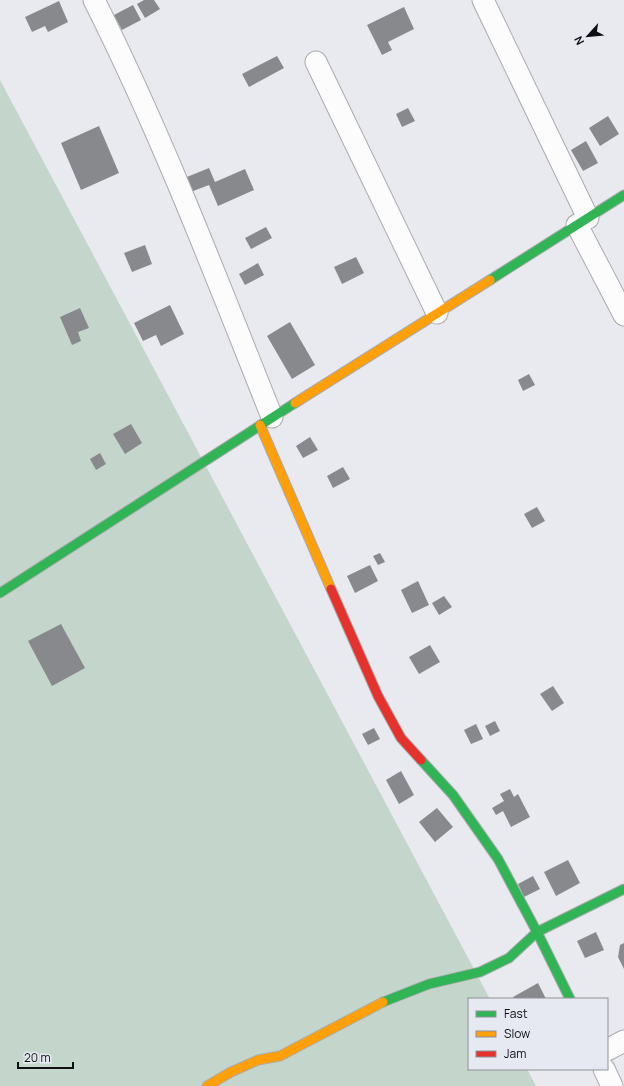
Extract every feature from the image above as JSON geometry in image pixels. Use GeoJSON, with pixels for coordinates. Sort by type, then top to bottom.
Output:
{"type":"FeatureCollection","features":[{"type":"Feature","properties":{"kind":"street"},"geometry":{"type":"LineString","coordinates":[[94,0],[158,137],[212,268],[266,421],[378,696],[401,738],[453,795],[493,852],[537,932],[570,998]]}},
{"type":"Feature","properties":{"kind":"street"},"geometry":{"type":"LineString","coordinates":[[484,0],[624,315]]}},
{"type":"Feature","properties":{"kind":"street"},"geometry":{"type":"LineString","coordinates":[[316,62],[437,313]]}},
{"type":"Feature","properties":{"kind":"street"},"geometry":{"type":"LineString","coordinates":[[0,593],[266,421],[624,195]]}},
{"type":"Feature","properties":{"kind":"street"},"geometry":{"type":"LineString","coordinates":[[207,1086],[258,1060],[280,1056],[378,1004],[429,984],[480,972],[509,958],[537,932],[624,889]]}},
{"type":"Feature","properties":{"kind":"street"},"geometry":{"type":"LineString","coordinates":[[608,1049],[624,1041]]}},
{"type":"Feature","properties":{"kind":"street"},"geometry":{"type":"LineString","coordinates":[[604,1070],[612,1086]]}},
{"type":"Feature","properties":{"kind":"green space"},"geometry":{"type":"Polygon","coordinates":[[[0,80],[489,998],[468,998],[468,1070],[528,1070],[536,1086],[0,1086],[0,80]]]}},
{"type":"Feature","properties":{"kind":"building"},"geometry":{"type":"Polygon","coordinates":[[[144,0],[154,0],[160,9],[145,18],[137,4],[144,0]]]}},
{"type":"Feature","properties":{"kind":"building"},"geometry":{"type":"Polygon","coordinates":[[[59,1],[68,22],[48,32],[45,26],[32,32],[25,17],[59,1]]]}},
{"type":"Feature","properties":{"kind":"building"},"geometry":{"type":"Polygon","coordinates":[[[133,5],[141,20],[122,30],[114,15],[133,5]]]}},
{"type":"Feature","properties":{"kind":"building"},"geometry":{"type":"Polygon","coordinates":[[[404,7],[414,29],[388,42],[392,50],[382,55],[367,25],[404,7]]]}},
{"type":"Feature","properties":{"kind":"building"},"geometry":{"type":"Polygon","coordinates":[[[277,56],[284,68],[249,87],[242,74],[277,56]]]}},
{"type":"Feature","properties":{"kind":"building"},"geometry":{"type":"Polygon","coordinates":[[[408,108],[415,121],[402,127],[396,114],[408,108]]]}},
{"type":"Feature","properties":{"kind":"building"},"geometry":{"type":"Polygon","coordinates":[[[608,116],[619,134],[600,146],[589,128],[608,116]]]}},
{"type":"Feature","properties":{"kind":"building"},"geometry":{"type":"Polygon","coordinates":[[[99,126],[119,173],[81,190],[61,143],[99,126]]]}},
{"type":"Feature","properties":{"kind":"building"},"geometry":{"type":"Polygon","coordinates":[[[586,141],[598,163],[583,171],[571,150],[586,141]]]}},
{"type":"Feature","properties":{"kind":"building"},"geometry":{"type":"Polygon","coordinates":[[[209,168],[215,182],[245,169],[254,190],[218,206],[209,185],[188,193],[182,179],[209,168]]]}},
{"type":"Feature","properties":{"kind":"building"},"geometry":{"type":"Polygon","coordinates":[[[266,227],[272,238],[251,249],[245,238],[266,227]]]}},
{"type":"Feature","properties":{"kind":"building"},"geometry":{"type":"Polygon","coordinates":[[[145,245],[152,264],[132,272],[124,253],[145,245]]]}},
{"type":"Feature","properties":{"kind":"building"},"geometry":{"type":"Polygon","coordinates":[[[356,257],[364,273],[342,284],[334,267],[356,257]]]}},
{"type":"Feature","properties":{"kind":"building"},"geometry":{"type":"Polygon","coordinates":[[[258,263],[264,275],[245,285],[239,274],[258,263]]]}},
{"type":"Feature","properties":{"kind":"building"},"geometry":{"type":"Polygon","coordinates":[[[170,305],[184,334],[161,346],[156,335],[143,341],[134,323],[170,305]]]}},
{"type":"Feature","properties":{"kind":"building"},"geometry":{"type":"Polygon","coordinates":[[[80,308],[89,328],[78,332],[81,341],[72,345],[60,317],[80,308]]]}},
{"type":"Feature","properties":{"kind":"building"},"geometry":{"type":"Polygon","coordinates":[[[290,322],[315,365],[292,379],[267,336],[290,322]]]}},
{"type":"Feature","properties":{"kind":"building"},"geometry":{"type":"Polygon","coordinates":[[[529,374],[535,385],[523,391],[518,380],[529,374]]]}},
{"type":"Feature","properties":{"kind":"building"},"geometry":{"type":"Polygon","coordinates":[[[131,424],[142,443],[125,454],[113,434],[131,424]]]}},
{"type":"Feature","properties":{"kind":"building"},"geometry":{"type":"Polygon","coordinates":[[[310,437],[318,450],[303,458],[296,446],[310,437]]]}},
{"type":"Feature","properties":{"kind":"building"},"geometry":{"type":"Polygon","coordinates":[[[100,453],[106,464],[96,470],[90,459],[100,453]]]}},
{"type":"Feature","properties":{"kind":"building"},"geometry":{"type":"Polygon","coordinates":[[[343,467],[350,479],[333,488],[327,476],[343,467]]]}},
{"type":"Feature","properties":{"kind":"building"},"geometry":{"type":"Polygon","coordinates":[[[537,507],[545,521],[532,528],[524,514],[537,507]]]}},
{"type":"Feature","properties":{"kind":"building"},"geometry":{"type":"Polygon","coordinates":[[[380,553],[385,562],[378,565],[373,556],[380,553]]]}},
{"type":"Feature","properties":{"kind":"building"},"geometry":{"type":"Polygon","coordinates":[[[370,565],[378,581],[355,593],[347,576],[370,565]]]}},
{"type":"Feature","properties":{"kind":"building"},"geometry":{"type":"Polygon","coordinates":[[[418,581],[429,605],[412,613],[401,590],[418,581]]]}},
{"type":"Feature","properties":{"kind":"building"},"geometry":{"type":"Polygon","coordinates":[[[444,596],[452,607],[439,615],[432,603],[444,596]]]}},
{"type":"Feature","properties":{"kind":"building"},"geometry":{"type":"Polygon","coordinates":[[[61,624],[85,668],[52,686],[28,641],[61,624]]]}},
{"type":"Feature","properties":{"kind":"building"},"geometry":{"type":"Polygon","coordinates":[[[430,645],[440,662],[419,674],[409,657],[430,645]]]}},
{"type":"Feature","properties":{"kind":"building"},"geometry":{"type":"Polygon","coordinates":[[[553,686],[564,703],[552,711],[540,694],[553,686]]]}},
{"type":"Feature","properties":{"kind":"building"},"geometry":{"type":"Polygon","coordinates":[[[495,721],[500,731],[490,736],[485,726],[495,721]]]}},
{"type":"Feature","properties":{"kind":"building"},"geometry":{"type":"Polygon","coordinates":[[[476,724],[483,739],[471,744],[464,730],[476,724]]]}},
{"type":"Feature","properties":{"kind":"building"},"geometry":{"type":"Polygon","coordinates":[[[374,728],[380,739],[368,745],[362,734],[374,728]]]}},
{"type":"Feature","properties":{"kind":"building"},"geometry":{"type":"Polygon","coordinates":[[[401,771],[414,795],[399,804],[386,780],[401,771]]]}},
{"type":"Feature","properties":{"kind":"building"},"geometry":{"type":"Polygon","coordinates":[[[510,789],[514,797],[518,794],[530,817],[511,827],[503,811],[496,815],[492,808],[504,801],[500,794],[510,789]]]}},
{"type":"Feature","properties":{"kind":"building"},"geometry":{"type":"Polygon","coordinates":[[[437,808],[453,827],[435,842],[419,822],[437,808]]]}},
{"type":"Feature","properties":{"kind":"building"},"geometry":{"type":"Polygon","coordinates":[[[568,860],[580,883],[556,896],[544,872],[568,860]]]}},
{"type":"Feature","properties":{"kind":"building"},"geometry":{"type":"Polygon","coordinates":[[[533,876],[540,889],[524,897],[518,884],[533,876]]]}},
{"type":"Feature","properties":{"kind":"building"},"geometry":{"type":"Polygon","coordinates":[[[596,932],[604,950],[585,958],[577,941],[596,932]]]}},
{"type":"Feature","properties":{"kind":"building"},"geometry":{"type":"Polygon","coordinates":[[[624,943],[624,969],[618,957],[620,945],[624,943]]]}},
{"type":"Feature","properties":{"kind":"building"},"geometry":{"type":"Polygon","coordinates":[[[538,983],[546,998],[514,998],[538,983]]]}},
{"type":"Feature","properties":{"kind":"traffic: fast"},"geometry":{"type":"LineString","coordinates":[[490,280],[624,195]]}},
{"type":"Feature","properties":{"kind":"traffic: fast"},"geometry":{"type":"LineString","coordinates":[[0,593],[295,403]]}},
{"type":"Feature","properties":{"kind":"traffic: fast"},"geometry":{"type":"LineString","coordinates":[[421,760],[453,795],[498,859],[537,932],[570,998]]}},
{"type":"Feature","properties":{"kind":"traffic: fast"},"geometry":{"type":"LineString","coordinates":[[383,1002],[429,984],[480,972],[509,958],[537,932],[624,889]]}},
{"type":"Feature","properties":{"kind":"traffic: slow"},"geometry":{"type":"LineString","coordinates":[[295,403],[490,280]]}},
{"type":"Feature","properties":{"kind":"traffic: slow"},"geometry":{"type":"LineString","coordinates":[[260,425],[331,589]]}},
{"type":"Feature","properties":{"kind":"traffic: slow"},"geometry":{"type":"LineString","coordinates":[[207,1086],[231,1072],[258,1060],[280,1056],[383,1002]]}},
{"type":"Feature","properties":{"kind":"traffic: jam"},"geometry":{"type":"LineString","coordinates":[[331,589],[378,696],[401,738],[421,760]]}}]}
